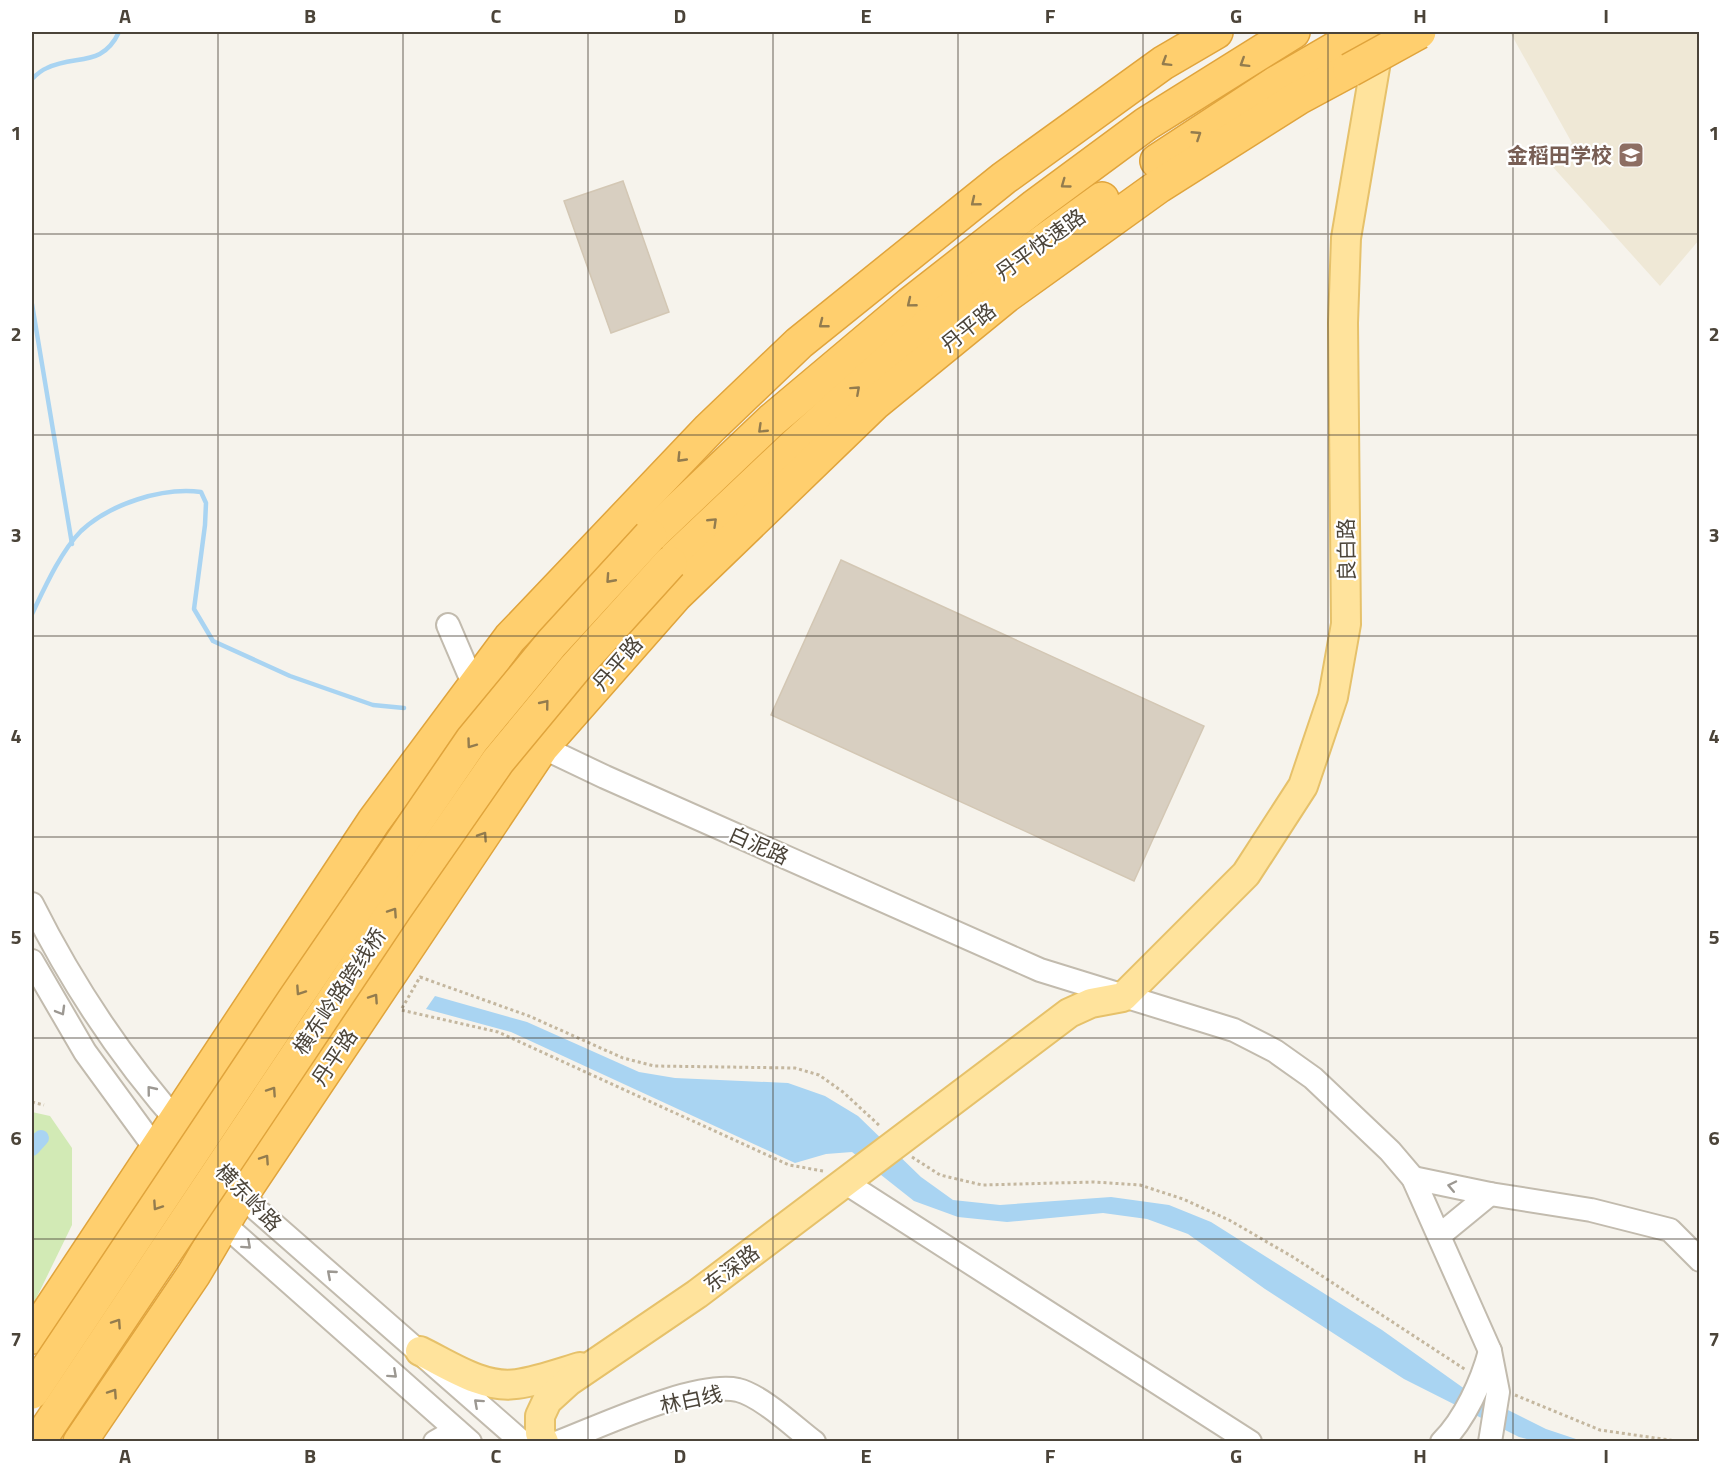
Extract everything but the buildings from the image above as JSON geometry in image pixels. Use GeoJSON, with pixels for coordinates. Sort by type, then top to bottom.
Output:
{"type":"FeatureCollection","features":[{"type":"Feature","properties":{"kind":"highway"},"geometry":{"type":"LineString","coordinates":[[32,1337],[374,821],[510,638],[734,405],[799,343],[1004,178],[1162,63],[1216,32]]}},
{"type":"Feature","properties":{"kind":"highway","name":"丹平快速路"},"geometry":{"type":"LineString","coordinates":[[650,536],[772,420],[884,326],[1035,207],[1146,124],[1293,32]]}},
{"type":"Feature","properties":{"kind":"highway","name":"丹平路"},"geometry":{"type":"LineString","coordinates":[[80,1442],[194,1274],[243,1193],[542,747],[675,596],[875,403],[1006,296],[1169,180],[1299,98],[1420,32]]}},
{"type":"Feature","properties":{"kind":"highway","name":"丹平快速路"},"geometry":{"type":"LineString","coordinates":[[670,563],[794,446],[928,325],[1155,162],[1276,83],[1367,33]]}},
{"type":"Feature","properties":{"kind":"highway"},"geometry":{"type":"LineString","coordinates":[[1004,178],[1146,124]]}},
{"type":"Feature","properties":{"kind":"highway"},"geometry":{"type":"LineString","coordinates":[[1074,247],[1155,162]]}},
{"type":"Feature","properties":{"kind":"highway","name":"横东岭路跨线桥"},"geometry":{"type":"LineString","coordinates":[[32,1392],[294,1000],[472,740],[552,643],[650,536]]}},
{"type":"Feature","properties":{"kind":"highway","name":"横东岭路跨线桥"},"geometry":{"type":"LineString","coordinates":[[38,1442],[388,918],[498,761],[575,668],[670,563]]}},
{"type":"Feature","properties":{"kind":"main road","name":"良白路"},"geometry":{"type":"LineString","coordinates":[[1123,997],[1246,874],[1303,786],[1333,697],[1347,624],[1343,322],[1346,238],[1367,33]]}},
{"type":"Feature","properties":{"kind":"main road"},"geometry":{"type":"LineString","coordinates":[[896,1144],[1069,1013],[1091,1004],[1123,997]]}},
{"type":"Feature","properties":{"kind":"main road","name":"东深路"},"geometry":{"type":"LineString","coordinates":[[544,1442],[540,1433],[540,1416],[547,1401],[594,1364],[697,1294],[896,1144]]}},
{"type":"Feature","properties":{"kind":"main road","name":"东深路"},"geometry":{"type":"LineString","coordinates":[[420,1351],[476,1378],[515,1384],[594,1364]]}},
{"type":"Feature","properties":{"kind":"street","name":"白泥路"},"geometry":{"type":"LineString","coordinates":[[448,626],[475,688],[542,747],[1040,970],[1234,1030],[1275,1051],[1313,1078],[1354,1116],[1413,1178],[1491,1351],[1490,1439]]}},
{"type":"Feature","properties":{"kind":"street","name":"横东岭路"},"geometry":{"type":"LineString","coordinates":[[32,904],[62,965],[109,1037],[176,1119],[256,1209],[522,1442]]}},
{"type":"Feature","properties":{"kind":"street","name":"横东岭路"},"geometry":{"type":"LineString","coordinates":[[32,961],[86,1052],[155,1151],[224,1222],[463,1436]]}},
{"type":"Feature","properties":{"kind":"street"},"geometry":{"type":"LineString","coordinates":[[856,1176],[1250,1442]]}},
{"type":"Feature","properties":{"kind":"street"},"geometry":{"type":"LineString","coordinates":[[1413,1178],[1490,1194],[1591,1210],[1670,1230],[1700,1260]]}},
{"type":"Feature","properties":{"kind":"street"},"geometry":{"type":"LineString","coordinates":[[1440,1235],[1490,1194]]}},
{"type":"Feature","properties":{"kind":"street"},"geometry":{"type":"LineString","coordinates":[[1448,1440],[1459,1418],[1489,1387]]}},
{"type":"Feature","properties":{"kind":"street","name":"林白线"},"geometry":{"type":"LineString","coordinates":[[559,1442],[676,1398],[721,1389],[740,1390],[756,1399],[814,1442]]}},
{"type":"Feature","properties":{"kind":"street"},"geometry":{"type":"LineString","coordinates":[[435,1442],[463,1436]]}},
{"type":"Feature","properties":{"kind":"path"},"geometry":{"type":"LineString","coordinates":[[856,1176],[789,1166],[498,1032],[401,1010],[420,976],[529,1016],[623,1058],[654,1066],[795,1068],[819,1075],[867,1113],[896,1144],[940,1175],[982,1185],[1094,1182],[1140,1185],[1183,1199],[1230,1220],[1293,1257],[1456,1361],[1489,1387],[1600,1430],[1683,1442]]}},
{"type":"Feature","properties":{"kind":"path"},"geometry":{"type":"LineString","coordinates":[[32,1102],[44,1105]]}},
{"type":"Feature","properties":{"kind":"shaded area","name":"金稻田学校"},"geometry":{"type":"Polygon","coordinates":[[[1510,32],[1699,32],[1699,240],[1660,286],[1552,166],[1572,143],[1510,32]]]}},
{"type":"Feature","properties":{"kind":"green space"},"geometry":{"type":"Polygon","coordinates":[[[32,1112],[50,1116],[72,1148],[72,1225],[32,1307],[32,1112]]]}},
{"type":"Feature","properties":{"kind":"water"},"geometry":{"type":"Polygon","coordinates":[[[435,996],[527,1022],[639,1072],[675,1078],[788,1083],[825,1096],[858,1116],[921,1177],[953,1200],[1000,1205],[1111,1197],[1169,1205],[1211,1222],[1382,1330],[1462,1387],[1546,1429],[1582,1441],[1534,1441],[1519,1437],[1404,1379],[1265,1289],[1188,1234],[1147,1219],[1103,1213],[1007,1222],[958,1217],[914,1201],[852,1152],[826,1154],[795,1163],[511,1032],[426,1009],[435,996]]]}},
{"type":"Feature","properties":{"kind":"waterway"},"geometry":{"type":"LineString","coordinates":[[32,79],[43,70],[58,64],[96,56],[105,51],[119,32]]}},
{"type":"Feature","properties":{"kind":"waterway"},"geometry":{"type":"LineString","coordinates":[[32,304],[72,544]]}},
{"type":"Feature","properties":{"kind":"waterway"},"geometry":{"type":"LineString","coordinates":[[32,614],[67,549],[81,531],[93,521],[121,505],[154,495],[170,492],[201,492],[206,503],[205,525],[194,609],[213,641],[290,676],[373,705],[404,708]]}},
{"type":"Feature","properties":{"kind":"waterway"},"geometry":{"type":"LineString","coordinates":[[32,1135],[41,1138]]}},
{"type":"Feature","properties":{"kind":"waterway"},"geometry":{"type":"LineString","coordinates":[[32,1148],[41,1138]]}},
{"type":"Feature","properties":{"kind":"place","name":"金稻田学校"},"geometry":{"type":"Point","coordinates":[1631,155]}}]}
